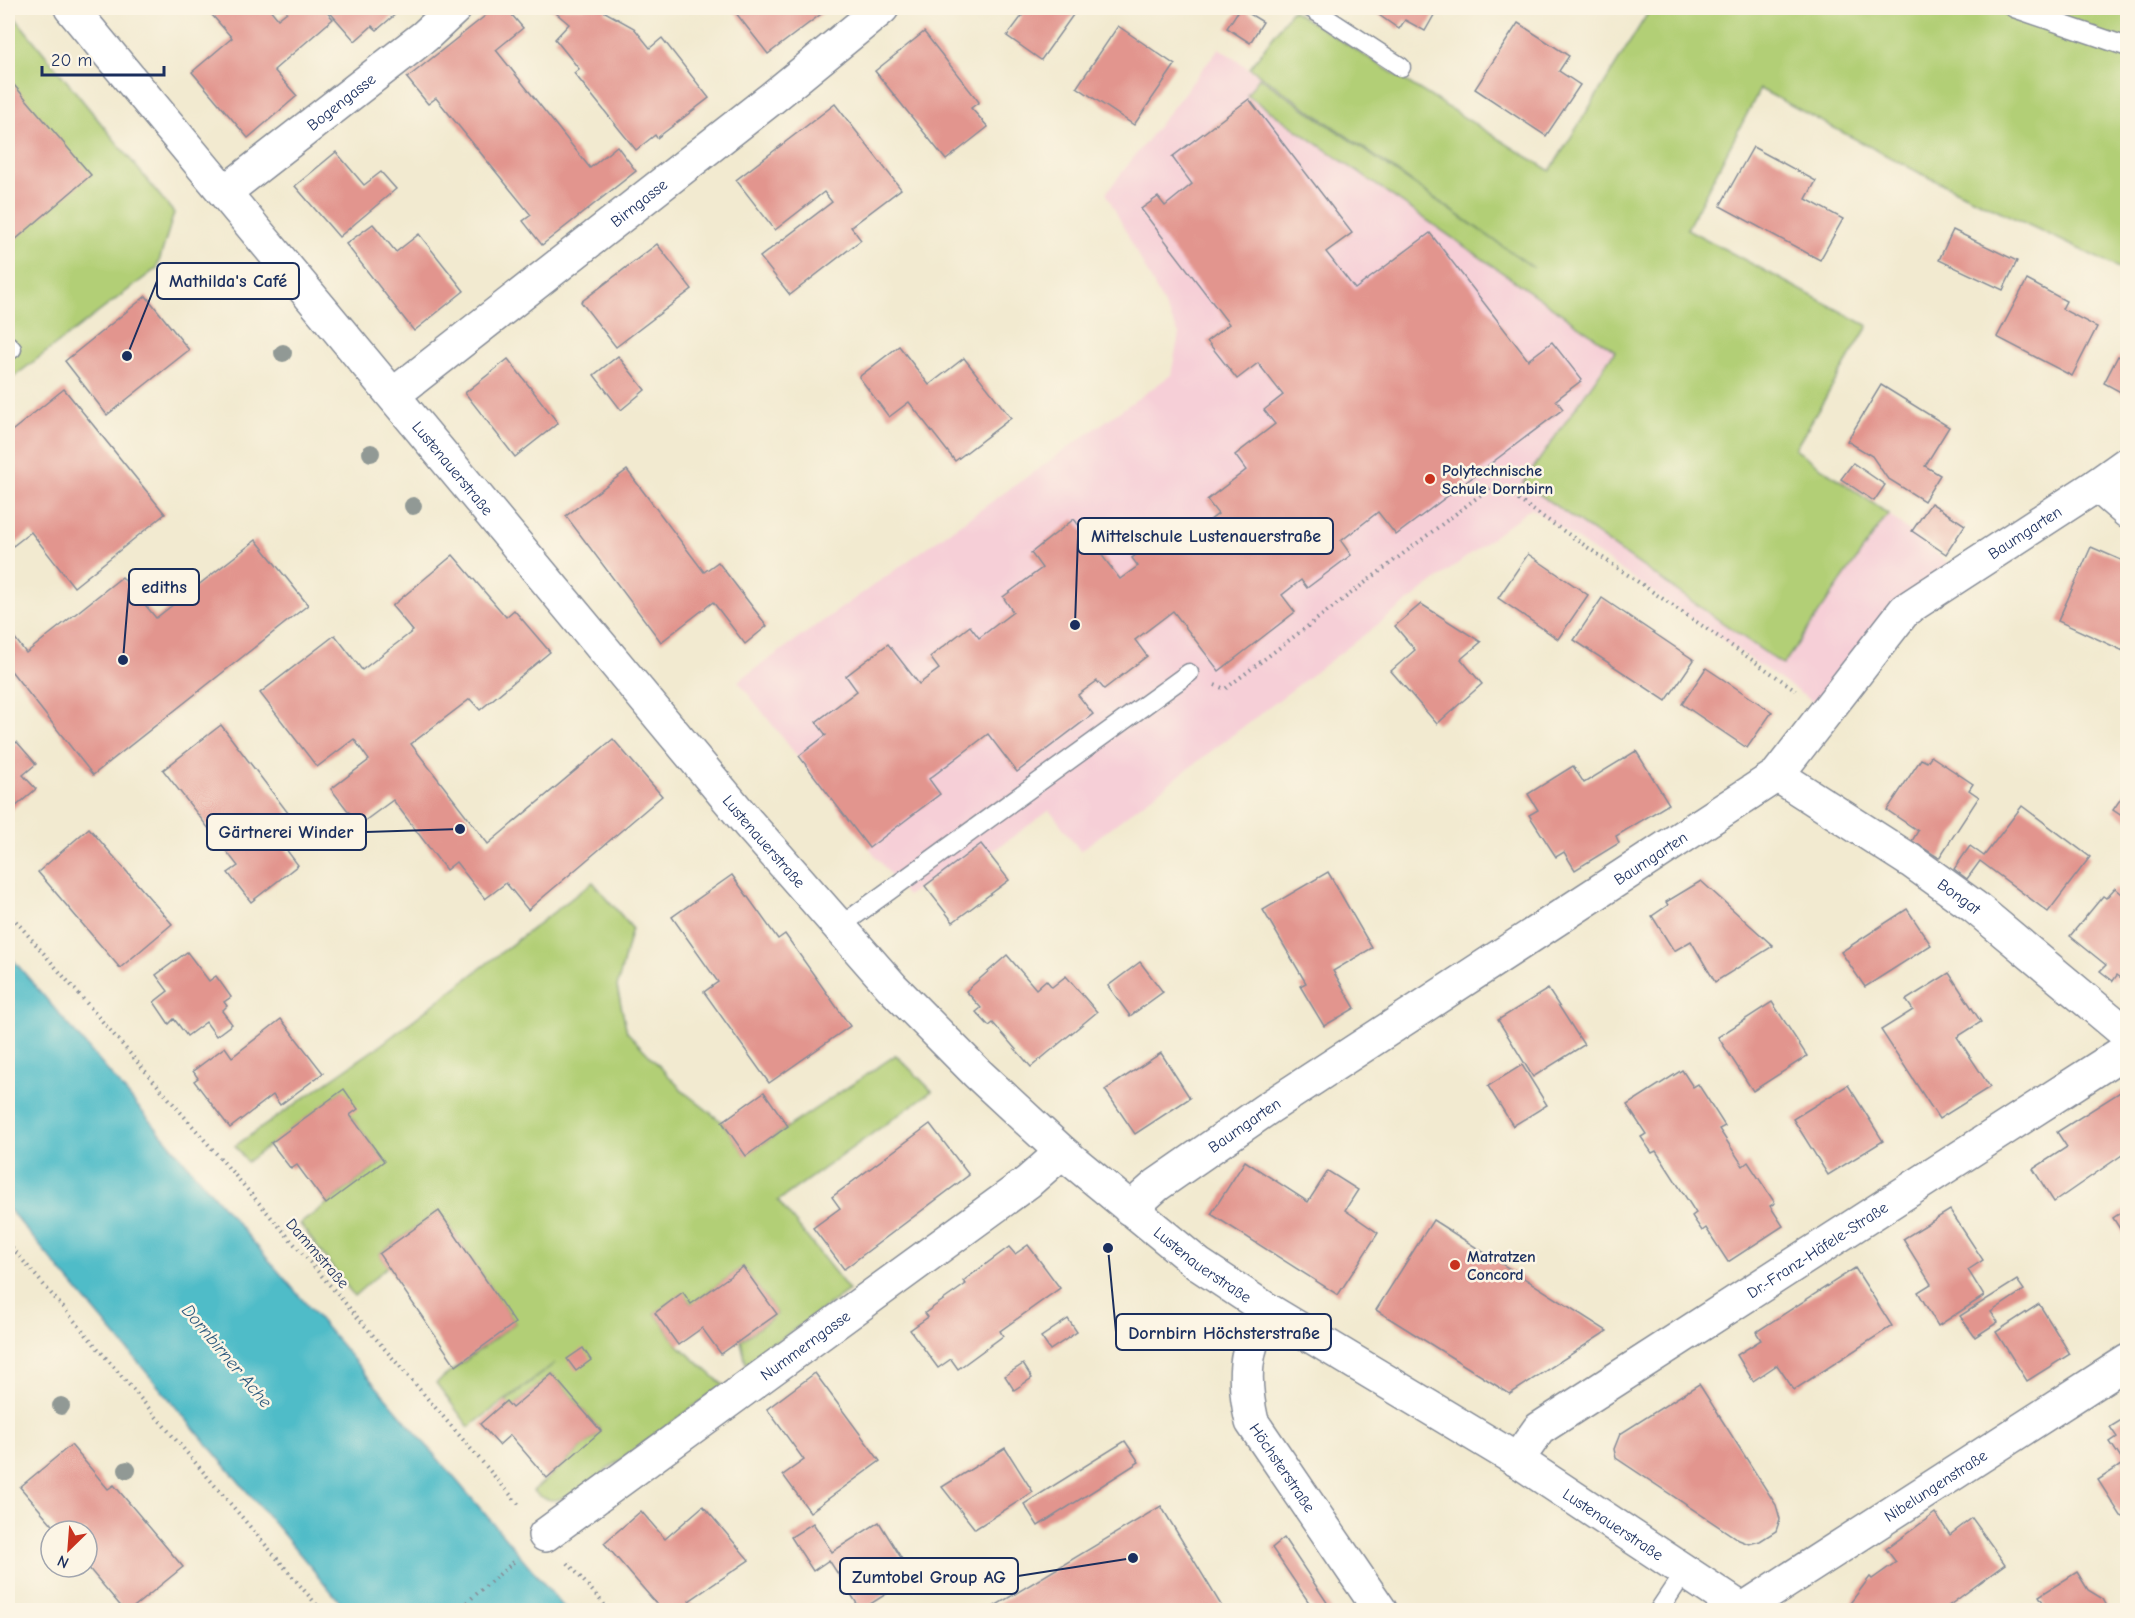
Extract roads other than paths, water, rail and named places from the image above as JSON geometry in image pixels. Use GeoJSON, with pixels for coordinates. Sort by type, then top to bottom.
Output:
{"type":"FeatureCollection","features":[{"type":"Feature","properties":{"kind":"street","name":"Lustenauerstraße"},"geometry":{"type":"LineString","coordinates":[[71,8],[748,823],[892,987],[969,1065],[1062,1152],[1198,1264],[1266,1309],[1517,1460],[1743,1610]]}},
{"type":"Feature","properties":{"kind":"street","name":"Bogengasse"},"geometry":{"type":"LineString","coordinates":[[225,192],[425,36],[455,8]]}},
{"type":"Feature","properties":{"kind":"street","name":"Birngasse"},"geometry":{"type":"LineString","coordinates":[[393,395],[772,98],[882,8]]}},
{"type":"Feature","properties":{"kind":"street","name":"Baumgarten"},"geometry":{"type":"LineString","coordinates":[[1130,1209],[1157,1185],[1265,1110],[1777,775],[1905,610],[2127,463]]}},
{"type":"Feature","properties":{"kind":"street"},"geometry":{"type":"LineString","coordinates":[[2097,485],[2127,512]]}},
{"type":"Feature","properties":{"kind":"street","name":"Bongat"},"geometry":{"type":"LineString","coordinates":[[1777,775],[1911,861],[1976,908],[2127,1035]]}},
{"type":"Feature","properties":{"kind":"street","name":"Dr.-Franz-Häfele-Straße"},"geometry":{"type":"LineString","coordinates":[[1517,1460],[1539,1429],[2127,1049]]}},
{"type":"Feature","properties":{"kind":"street","name":"Nummerngasse"},"geometry":{"type":"LineString","coordinates":[[545,1535],[1028,1182],[1062,1152]]}},
{"type":"Feature","properties":{"kind":"street","name":"Höchsterstraße"},"geometry":{"type":"LineString","coordinates":[[1266,1309],[1257,1327],[1247,1360],[1245,1394],[1252,1422],[1380,1611]]}},
{"type":"Feature","properties":{"kind":"street","name":"Nibelungenstraße"},"geometry":{"type":"LineString","coordinates":[[1743,1610],[2127,1361]]}},
{"type":"Feature","properties":{"kind":"lane"},"geometry":{"type":"LineString","coordinates":[[1311,8],[1401,67]]}},
{"type":"Feature","properties":{"kind":"lane"},"geometry":{"type":"LineString","coordinates":[[2014,8],[2127,47]]}},
{"type":"Feature","properties":{"kind":"lane"},"geometry":{"type":"LineString","coordinates":[[839,927],[1189,673]]}},
{"type":"Feature","properties":{"kind":"lane"},"geometry":{"type":"LineString","coordinates":[[1659,1611],[1684,1571]]}},
{"type":"Feature","properties":{"kind":"water","name":"Dornbirner Ache"},"geometry":{"type":"Polygon","coordinates":[[[8,954],[566,1610],[347,1610],[8,1208],[8,954]]]}},
{"type":"Feature","properties":{"kind":"place","name":"Mathilda's Café"},"geometry":{"type":"Point","coordinates":[127,356]}},
{"type":"Feature","properties":{"kind":"place","name":"Polytechnische Schule Dornbirn"},"geometry":{"type":"Point","coordinates":[1430,479]}},
{"type":"Feature","properties":{"kind":"place","name":"Mittelschule Lustenauerstraße"},"geometry":{"type":"Point","coordinates":[1075,625]}},
{"type":"Feature","properties":{"kind":"place","name":"ediths"},"geometry":{"type":"Point","coordinates":[123,660]}},
{"type":"Feature","properties":{"kind":"place","name":"Gärtnerei Winder"},"geometry":{"type":"Point","coordinates":[460,829]}},
{"type":"Feature","properties":{"kind":"place","name":"Dornbirn Höchsterstraße"},"geometry":{"type":"Point","coordinates":[1108,1248]}},
{"type":"Feature","properties":{"kind":"place","name":"Matratzen Concord"},"geometry":{"type":"Point","coordinates":[1455,1265]}},
{"type":"Feature","properties":{"kind":"place","name":"Zumtobel Group AG"},"geometry":{"type":"Point","coordinates":[1133,1558]}}]}
